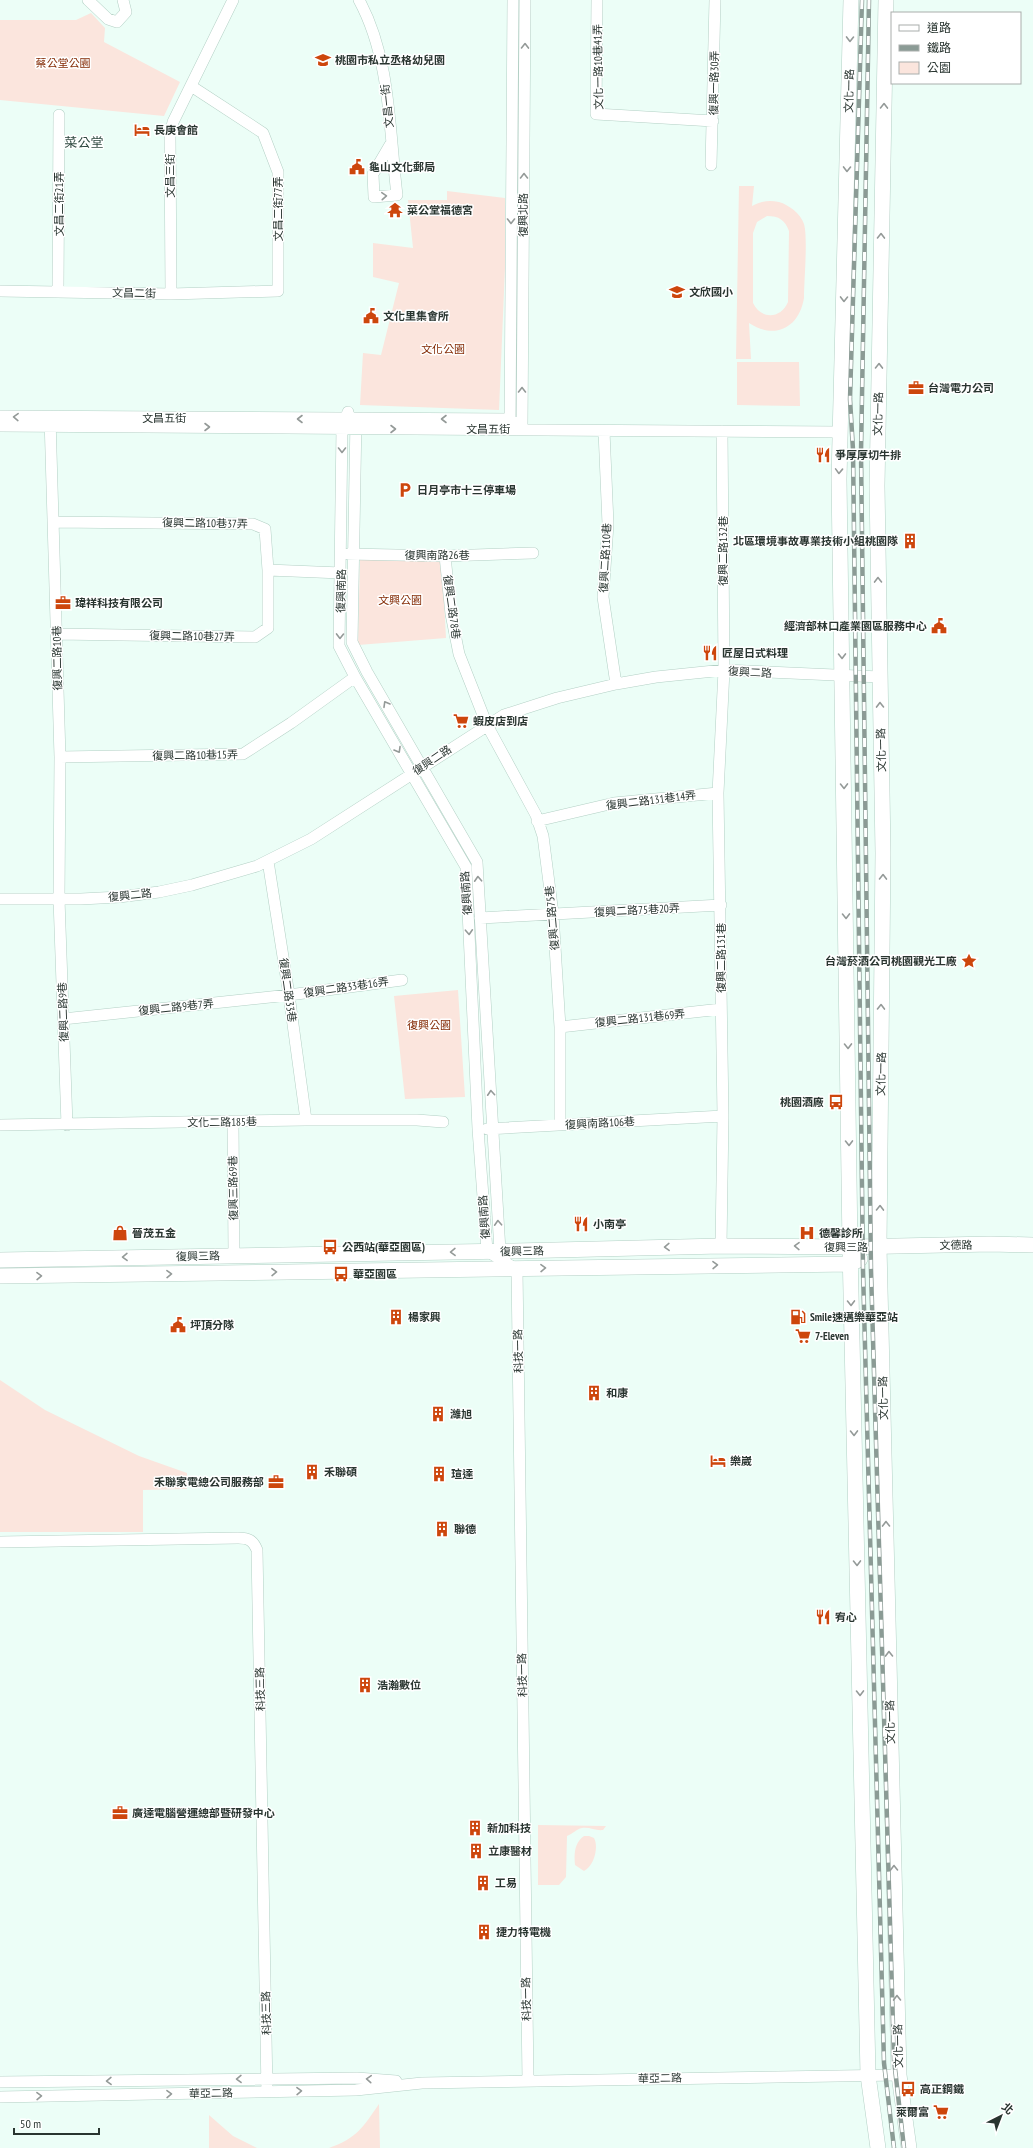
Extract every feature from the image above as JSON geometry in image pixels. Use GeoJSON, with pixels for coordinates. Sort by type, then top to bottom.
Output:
{"type":"FeatureCollection","features":[{"type":"Feature","properties":{"kind":"street"},"geometry":{"type":"LineString","coordinates":[[88,0],[108,19],[118,22],[126,12],[123,0]]}},
{"type":"Feature","properties":{"kind":"street","name":"文昌三街"},"geometry":{"type":"LineString","coordinates":[[170,294],[170,135],[173,122],[232,0]]}},
{"type":"Feature","properties":{"kind":"street","name":"文昌一街"},"geometry":{"type":"LineString","coordinates":[[359,0],[376,43],[384,78],[390,145]]}},
{"type":"Feature","properties":{"kind":"street","name":"復興北路"},"geometry":{"type":"LineString","coordinates":[[510,424],[513,0]]}},
{"type":"Feature","properties":{"kind":"street","name":"復興北路"},"geometry":{"type":"LineString","coordinates":[[522,429],[525,0]]}},
{"type":"Feature","properties":{"kind":"street","name":"文化一路10巷41弄"},"geometry":{"type":"LineString","coordinates":[[597,0],[596,114],[713,121]]}},
{"type":"Feature","properties":{"kind":"street","name":"復興一路30弄"},"geometry":{"type":"LineString","coordinates":[[711,165],[715,0]]}},
{"type":"Feature","properties":{"kind":"street","name":"文化一路"},"geometry":{"type":"LineString","coordinates":[[852,0],[839,479],[850,1247],[868,2075],[878,2148]]}},
{"type":"Feature","properties":{"kind":"street","name":"文化一路"},"geometry":{"type":"LineString","coordinates":[[886,0],[877,486],[883,853],[879,1247],[899,2075],[909,2148]]}},
{"type":"Feature","properties":{"kind":"street","name":"文昌二街77弄"},"geometry":{"type":"LineString","coordinates":[[191,86],[263,133],[278,172],[278,291],[268,292]]}},
{"type":"Feature","properties":{"kind":"street"},"geometry":{"type":"LineString","coordinates":[[512,108],[524,108]]}},
{"type":"Feature","properties":{"kind":"street","name":"文昌二街21弄"},"geometry":{"type":"LineString","coordinates":[[58,292],[59,115]]}},
{"type":"Feature","properties":{"kind":"street"},"geometry":{"type":"LineString","coordinates":[[511,256],[523,256]]}},
{"type":"Feature","properties":{"kind":"street","name":"文昌二街"},"geometry":{"type":"LineString","coordinates":[[0,291],[170,294],[268,292]]}},
{"type":"Feature","properties":{"kind":"street","name":"文昌五街"},"geometry":{"type":"LineString","coordinates":[[0,416],[51,422]]}},
{"type":"Feature","properties":{"kind":"street","name":"文昌五街"},"geometry":{"type":"LineString","coordinates":[[0,426],[51,422],[349,421],[510,424],[522,429]]}},
{"type":"Feature","properties":{"kind":"street","name":"復興南路"},"geometry":{"type":"LineString","coordinates":[[349,421],[341,573],[339,646],[355,677],[466,867],[478,1129],[493,1251],[517,1269]]}},
{"type":"Feature","properties":{"kind":"street","name":"復興南路"},"geometry":{"type":"LineString","coordinates":[[349,421],[355,555],[352,642],[367,672],[477,862],[493,1128],[493,1251]]}},
{"type":"Feature","properties":{"kind":"street","name":"復興二路10巷"},"geometry":{"type":"LineString","coordinates":[[51,422],[60,757],[59,899]]}},
{"type":"Feature","properties":{"kind":"street"},"geometry":{"type":"LineString","coordinates":[[522,429],[604,431],[840,432]]}},
{"type":"Feature","properties":{"kind":"street","name":"復興二路110巷"},"geometry":{"type":"LineString","coordinates":[[604,431],[608,524],[603,597],[616,684]]}},
{"type":"Feature","properties":{"kind":"street","name":"復興二路132巷"},"geometry":{"type":"LineString","coordinates":[[722,432],[724,670]]}},
{"type":"Feature","properties":{"kind":"street","name":"復興二路10巷37弄"},"geometry":{"type":"LineString","coordinates":[[54,522],[253,524],[265,529],[268,570]]}},
{"type":"Feature","properties":{"kind":"street","name":"復興南路26巷"},"geometry":{"type":"LineString","coordinates":[[342,554],[445,556],[533,553]]}},
{"type":"Feature","properties":{"kind":"street","name":"復興二路78巷"},"geometry":{"type":"LineString","coordinates":[[445,556],[451,614],[459,654],[487,725]]}},
{"type":"Feature","properties":{"kind":"street"},"geometry":{"type":"LineString","coordinates":[[268,570],[341,573]]}},
{"type":"Feature","properties":{"kind":"street","name":"復興二路10巷27弄"},"geometry":{"type":"LineString","coordinates":[[57,634],[255,636],[268,628],[268,570]]}},
{"type":"Feature","properties":{"kind":"street","name":"復興二路"},"geometry":{"type":"LineString","coordinates":[[0,899],[119,897],[158,892],[192,885],[268,861],[311,839],[487,725],[504,715],[525,706],[616,684],[656,677],[724,670],[880,677]]}},
{"type":"Feature","properties":{"kind":"street","name":"復興二路131巷"},"geometry":{"type":"LineString","coordinates":[[721,1246],[723,1116],[721,905],[718,793],[724,670]]}},
{"type":"Feature","properties":{"kind":"street","name":"復興二路10巷15弄"},"geometry":{"type":"LineString","coordinates":[[60,757],[243,754],[291,723],[355,677]]}},
{"type":"Feature","properties":{"kind":"street","name":"復興二路75巷"},"geometry":{"type":"LineString","coordinates":[[487,725],[537,821],[543,836],[554,914],[560,1027],[560,1125]]}},
{"type":"Feature","properties":{"kind":"street","name":"復興二路131巷14弄"},"geometry":{"type":"LineString","coordinates":[[537,821],[614,803],[718,793]]}},
{"type":"Feature","properties":{"kind":"street"},"geometry":{"type":"LineString","coordinates":[[432,810],[443,804]]}},
{"type":"Feature","properties":{"kind":"street","name":"復興二路33巷"},"geometry":{"type":"LineString","coordinates":[[268,861],[289,995],[306,1120]]}},
{"type":"Feature","properties":{"kind":"street","name":"復興二路9巷"},"geometry":{"type":"LineString","coordinates":[[59,899],[67,1125]]}},
{"type":"Feature","properties":{"kind":"street","name":"復興二路75巷20弄"},"geometry":{"type":"LineString","coordinates":[[480,918],[721,905]]}},
{"type":"Feature","properties":{"kind":"street","name":"復興二路33巷16弄"},"geometry":{"type":"LineString","coordinates":[[289,995],[402,980]]}},
{"type":"Feature","properties":{"kind":"street","name":"復興二路9巷7弄"},"geometry":{"type":"LineString","coordinates":[[63,1019],[289,995]]}},
{"type":"Feature","properties":{"kind":"street","name":"復興二路131巷69弄"},"geometry":{"type":"LineString","coordinates":[[560,1027],[721,1009]]}},
{"type":"Feature","properties":{"kind":"street","name":"復興南路106巷"},"geometry":{"type":"LineString","coordinates":[[478,1129],[723,1116]]}},
{"type":"Feature","properties":{"kind":"street","name":"文化二路185巷"},"geometry":{"type":"LineString","coordinates":[[0,1125],[306,1120],[417,1120],[443,1122]]}},
{"type":"Feature","properties":{"kind":"street","name":"復興三路69巷"},"geometry":{"type":"LineString","coordinates":[[233,1122],[234,1255]]}},
{"type":"Feature","properties":{"kind":"street","name":"文德路"},"geometry":{"type":"LineString","coordinates":[[879,1247],[1033,1245]]}},
{"type":"Feature","properties":{"kind":"street","name":"復興三路"},"geometry":{"type":"LineString","coordinates":[[0,1260],[721,1246],[879,1247]]}},
{"type":"Feature","properties":{"kind":"street","name":"復興三路"},"geometry":{"type":"LineString","coordinates":[[0,1276],[851,1264],[879,1247]]}},
{"type":"Feature","properties":{"kind":"street"},"geometry":{"type":"LineString","coordinates":[[350,1253],[350,1272]]}},
{"type":"Feature","properties":{"kind":"street","name":"科技一路"},"geometry":{"type":"LineString","coordinates":[[517,1269],[528,2080]]}},
{"type":"Feature","properties":{"kind":"street","name":"科技三路"},"geometry":{"type":"LineString","coordinates":[[0,1542],[248,1538],[254,1543],[257,1550],[267,2091]]}},
{"type":"Feature","properties":{"kind":"street","name":"華亞二路"},"geometry":{"type":"LineString","coordinates":[[0,2097],[356,2090],[422,2083],[528,2080],[899,2075]]}},
{"type":"Feature","properties":{"kind":"street","name":"華亞二路"},"geometry":{"type":"LineString","coordinates":[[0,2082],[357,2078],[422,2083]]}},
{"type":"Feature","properties":{"kind":"green space","name":"蔡公堂公園"},"geometry":{"type":"Polygon","coordinates":[[[91,13],[105,28],[104,42],[180,82],[164,116],[0,100],[0,20],[76,20],[91,13]]]}},
{"type":"Feature","properties":{"kind":"green space"},"geometry":{"type":"Polygon","coordinates":[[[739,186],[754,186],[752,206],[765,201],[779,202],[794,210],[800,216],[804,224],[806,249],[804,298],[797,317],[791,324],[784,328],[768,330],[759,328],[749,323],[751,359],[736,359],[739,186]],[[767,216],[757,222],[753,233],[753,303],[757,309],[766,315],[781,312],[788,302],[789,231],[786,224],[781,219],[767,216]]]}},
{"type":"Feature","properties":{"kind":"green space","name":"文化公園"},"geometry":{"type":"Polygon","coordinates":[[[447,191],[505,198],[505,268],[499,410],[360,405],[363,353],[381,355],[399,283],[373,277],[373,243],[413,248],[408,200],[447,200],[447,191]]]}},
{"type":"Feature","properties":{"kind":"green space"},"geometry":{"type":"Polygon","coordinates":[[[737,362],[799,362],[800,406],[737,405],[737,362]]]}},
{"type":"Feature","properties":{"kind":"green space","name":"文興公園"},"geometry":{"type":"Polygon","coordinates":[[[360,558],[442,561],[446,638],[358,645],[360,558]]]}},
{"type":"Feature","properties":{"kind":"green space","name":"復興公園"},"geometry":{"type":"Polygon","coordinates":[[[458,990],[465,1097],[405,1099],[394,996],[458,990]]]}},
{"type":"Feature","properties":{"kind":"green space"},"geometry":{"type":"Polygon","coordinates":[[[0,1380],[45,1410],[139,1456],[187,1473],[187,1489],[143,1490],[143,1532],[0,1532],[0,1380]]]}},
{"type":"Feature","properties":{"kind":"green space"},"geometry":{"type":"Polygon","coordinates":[[[538,1825],[606,1826],[603,1830],[588,1828],[578,1829],[567,1836],[566,1877],[559,1885],[538,1885],[538,1825]]]}},
{"type":"Feature","properties":{"kind":"green space"},"geometry":{"type":"Polygon","coordinates":[[[584,1836],[594,1838],[596,1851],[593,1861],[588,1869],[584,1871],[575,1865],[575,1849],[578,1842],[584,1836]]]}},
{"type":"Feature","properties":{"kind":"green space"},"geometry":{"type":"Polygon","coordinates":[[[379,2104],[380,2148],[329,2148],[353,2136],[364,2125],[379,2104]]]}},
{"type":"Feature","properties":{"kind":"green space"},"geometry":{"type":"Polygon","coordinates":[[[209,2115],[233,2136],[257,2148],[209,2148],[209,2115]]]}},
{"type":"Feature","properties":{"kind":"railway"},"geometry":{"type":"LineString","coordinates":[[862,0],[850,399],[853,450],[863,1270],[884,2063],[894,2148]]}},
{"type":"Feature","properties":{"kind":"railway"},"geometry":{"type":"LineString","coordinates":[[869,0],[861,453],[871,1270],[894,2060],[904,2148]]}},
{"type":"Feature","properties":{"kind":"place","name":"桃園市私立丞格幼兒園"},"geometry":{"type":"Point","coordinates":[323,60]}},
{"type":"Feature","properties":{"kind":"place","name":"長庚會館"},"geometry":{"type":"Point","coordinates":[142,130]}},
{"type":"Feature","properties":{"kind":"place","name":"龜山文化郵局"},"geometry":{"type":"Point","coordinates":[357,167]}},
{"type":"Feature","properties":{"kind":"place","name":"菜公堂福德宮"},"geometry":{"type":"Point","coordinates":[395,210]}},
{"type":"Feature","properties":{"kind":"place","name":"文欣國小"},"geometry":{"type":"Point","coordinates":[677,292]}},
{"type":"Feature","properties":{"kind":"place","name":"文化里集會所"},"geometry":{"type":"Point","coordinates":[371,316]}},
{"type":"Feature","properties":{"kind":"place","name":"台灣電力公司"},"geometry":{"type":"Point","coordinates":[916,388]}},
{"type":"Feature","properties":{"kind":"place","name":"爭厚厚切牛排"},"geometry":{"type":"Point","coordinates":[823,455]}},
{"type":"Feature","properties":{"kind":"place","name":"日月亭市十三停車場"},"geometry":{"type":"Point","coordinates":[405,490]}},
{"type":"Feature","properties":{"kind":"place","name":"北區環境事故專業技術小組桃園隊"},"geometry":{"type":"Point","coordinates":[910,541]}},
{"type":"Feature","properties":{"kind":"place","name":"瑋祥科技有限公司"},"geometry":{"type":"Point","coordinates":[63,603]}},
{"type":"Feature","properties":{"kind":"place","name":"經濟部林口產業園區服務中心"},"geometry":{"type":"Point","coordinates":[939,626]}},
{"type":"Feature","properties":{"kind":"place","name":"匠屋日式料理"},"geometry":{"type":"Point","coordinates":[710,653]}},
{"type":"Feature","properties":{"kind":"place","name":"蝦皮店到店"},"geometry":{"type":"Point","coordinates":[461,721]}},
{"type":"Feature","properties":{"kind":"place","name":"台灣菸酒公司桃園觀光工廠"},"geometry":{"type":"Point","coordinates":[969,961]}},
{"type":"Feature","properties":{"kind":"place","name":"桃園酒廠"},"geometry":{"type":"Point","coordinates":[836,1102]}},
{"type":"Feature","properties":{"kind":"place","name":"小南亭"},"geometry":{"type":"Point","coordinates":[581,1224]}},
{"type":"Feature","properties":{"kind":"place","name":"晉茂五金"},"geometry":{"type":"Point","coordinates":[120,1233]}},
{"type":"Feature","properties":{"kind":"place","name":"德馨診所"},"geometry":{"type":"Point","coordinates":[807,1233]}},
{"type":"Feature","properties":{"kind":"place","name":"公西站(華亞園區)"},"geometry":{"type":"Point","coordinates":[330,1247]}},
{"type":"Feature","properties":{"kind":"place","name":"華亞園區"},"geometry":{"type":"Point","coordinates":[341,1274]}},
{"type":"Feature","properties":{"kind":"place","name":"楊家興"},"geometry":{"type":"Point","coordinates":[396,1317]}},
{"type":"Feature","properties":{"kind":"place","name":"Smile速邁樂華亞站"},"geometry":{"type":"Point","coordinates":[798,1317]}},
{"type":"Feature","properties":{"kind":"place","name":"坪頂分隊"},"geometry":{"type":"Point","coordinates":[178,1325]}},
{"type":"Feature","properties":{"kind":"place","name":"7-Eleven"},"geometry":{"type":"Point","coordinates":[803,1336]}},
{"type":"Feature","properties":{"kind":"place","name":"和康"},"geometry":{"type":"Point","coordinates":[594,1393]}},
{"type":"Feature","properties":{"kind":"place","name":"濰旭"},"geometry":{"type":"Point","coordinates":[438,1414]}},
{"type":"Feature","properties":{"kind":"place","name":"樂崴"},"geometry":{"type":"Point","coordinates":[718,1461]}},
{"type":"Feature","properties":{"kind":"place","name":"禾聯碩"},"geometry":{"type":"Point","coordinates":[312,1472]}},
{"type":"Feature","properties":{"kind":"place","name":"瑄達"},"geometry":{"type":"Point","coordinates":[439,1474]}},
{"type":"Feature","properties":{"kind":"place","name":"禾聯家電總公司服務部"},"geometry":{"type":"Point","coordinates":[276,1482]}},
{"type":"Feature","properties":{"kind":"place","name":"聯德"},"geometry":{"type":"Point","coordinates":[442,1529]}},
{"type":"Feature","properties":{"kind":"place","name":"宥心"},"geometry":{"type":"Point","coordinates":[823,1617]}},
{"type":"Feature","properties":{"kind":"place","name":"浩瀚數位"},"geometry":{"type":"Point","coordinates":[365,1685]}},
{"type":"Feature","properties":{"kind":"place","name":"廣達電腦營運總部暨研發中心"},"geometry":{"type":"Point","coordinates":[120,1813]}},
{"type":"Feature","properties":{"kind":"place","name":"新加科技"},"geometry":{"type":"Point","coordinates":[475,1828]}},
{"type":"Feature","properties":{"kind":"place","name":"立康醫材"},"geometry":{"type":"Point","coordinates":[476,1851]}},
{"type":"Feature","properties":{"kind":"place","name":"工易"},"geometry":{"type":"Point","coordinates":[483,1883]}},
{"type":"Feature","properties":{"kind":"place","name":"捷力特電機"},"geometry":{"type":"Point","coordinates":[484,1932]}},
{"type":"Feature","properties":{"kind":"place","name":"高正鋼鐵"},"geometry":{"type":"Point","coordinates":[908,2089]}},
{"type":"Feature","properties":{"kind":"place","name":"萊爾富"},"geometry":{"type":"Point","coordinates":[941,2112]}},
{"type":"Feature","properties":{"kind":"district","name":"菜公堂"},"geometry":{"type":"Point","coordinates":[84,142]}}]}
